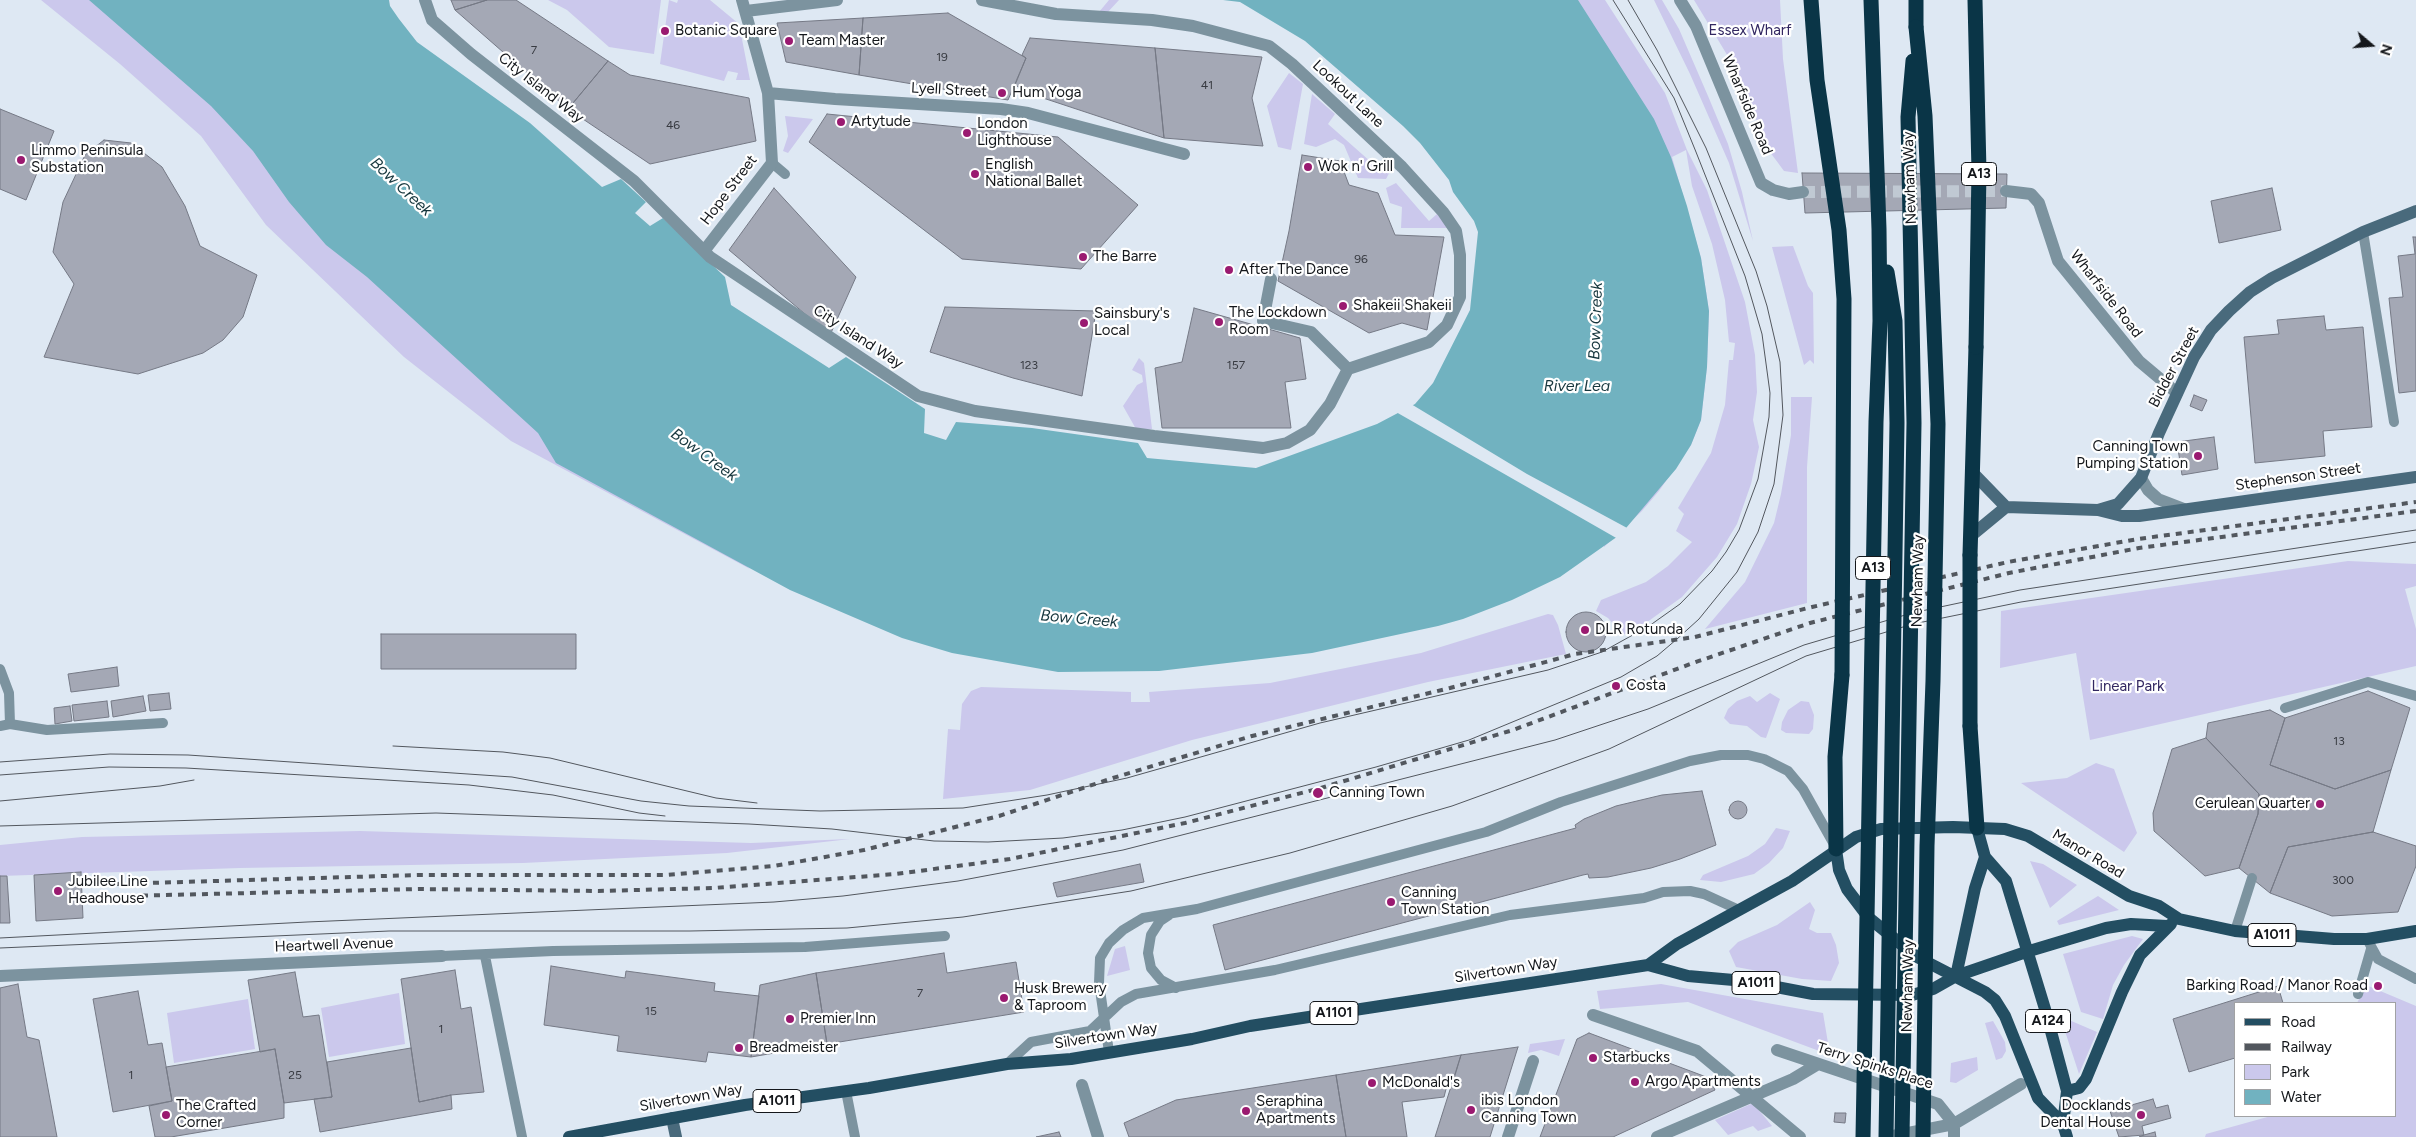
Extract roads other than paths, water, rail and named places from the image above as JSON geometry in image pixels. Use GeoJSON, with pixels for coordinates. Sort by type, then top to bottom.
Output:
{"type":"FeatureCollection","features":[{"type":"Feature","properties":{"kind":"highway","name":"A13"},"geometry":{"type":"LineString","coordinates":[[1811,0],[1817,80],[1839,230],[1844,299],[1842,675],[1835,757],[1836,849]]}},
{"type":"Feature","properties":{"kind":"highway","name":"Newham Way"},"geometry":{"type":"LineString","coordinates":[[1863,1137],[1876,422],[1880,321],[1879,229],[1871,0]]}},
{"type":"Feature","properties":{"kind":"highway","name":"Newham Way"},"geometry":{"type":"LineString","coordinates":[[1902,1137],[1914,423],[1908,117],[1916,27],[1916,0]]}},
{"type":"Feature","properties":{"kind":"highway","name":"A13"},"geometry":{"type":"LineString","coordinates":[[1975,0],[1979,171],[1970,726],[1977,828]]}},
{"type":"Feature","properties":{"kind":"highway","name":"Newham Way"},"geometry":{"type":"LineString","coordinates":[[1916,27],[1925,116],[1938,424],[1933,681],[1927,846],[1924,1137]]}},
{"type":"Feature","properties":{"kind":"highway","name":"Newham Way"},"geometry":{"type":"LineString","coordinates":[[1879,229],[1895,321],[1897,422],[1887,1137]]}},
{"type":"Feature","properties":{"kind":"main road","name":"Bidder Street"},"geometry":{"type":"LineString","coordinates":[[2094,510],[2118,504],[2141,478],[2194,357],[2212,330],[2250,292],[2272,278],[2362,232],[2416,211]]}},
{"type":"Feature","properties":{"kind":"main road"},"geometry":{"type":"LineString","coordinates":[[1972,535],[2006,507],[1973,473]]}},
{"type":"Feature","properties":{"kind":"main road","name":"Stephenson Street"},"geometry":{"type":"LineString","coordinates":[[2006,507],[2094,510],[2130,516],[2153,515],[2184,509],[2416,477]]}},
{"type":"Feature","properties":{"kind":"main road","name":"Silvertown Way"},"geometry":{"type":"LineString","coordinates":[[1648,965],[1677,944],[1792,881],[1856,837],[1881,829],[1977,828]]}},
{"type":"Feature","properties":{"kind":"main road","name":"A13"},"geometry":{"type":"LineString","coordinates":[[1977,828],[1985,857]]}},
{"type":"Feature","properties":{"kind":"main road","name":"Manor Road"},"geometry":{"type":"LineString","coordinates":[[1977,828],[2005,829],[2028,836],[2112,887],[2129,896],[2159,906],[2179,919],[2235,931],[2369,944],[2416,931]]}},
{"type":"Feature","properties":{"kind":"main road"},"geometry":{"type":"LineString","coordinates":[[1836,849],[1839,870],[1847,889],[1870,918],[1917,957],[1937,970],[1956,976],[1975,888],[1985,857]]}},
{"type":"Feature","properties":{"kind":"main road","name":"A124"},"geometry":{"type":"LineString","coordinates":[[1985,857],[2006,880],[2026,952],[2045,1009],[2067,1091],[2063,1124],[2067,1137]]}},
{"type":"Feature","properties":{"kind":"main road"},"geometry":{"type":"LineString","coordinates":[[2067,1091],[2079,1088],[2086,1079],[2122,992],[2140,955],[2167,926],[2179,919]]}},
{"type":"Feature","properties":{"kind":"main road","name":"A1011"},"geometry":{"type":"LineString","coordinates":[[1956,976],[2026,952],[2106,928],[2131,924],[2167,926]]}},
{"type":"Feature","properties":{"kind":"main road","name":"Silvertown Way"},"geometry":{"type":"LineString","coordinates":[[569,1137],[745,1105],[846,1091],[1007,1064],[1030,1064],[1192,1039],[1250,1026],[1648,965],[1688,976],[1745,981],[1813,994],[1912,995],[1933,989],[1956,976]]}},
{"type":"Feature","properties":{"kind":"main road","name":"A124"},"geometry":{"type":"LineString","coordinates":[[1956,976],[1995,1000],[2005,1016],[2026,1083],[2063,1124]]}},
{"type":"Feature","properties":{"kind":"main road"},"geometry":{"type":"LineString","coordinates":[[672,1118],[676,1137]]}},
{"type":"Feature","properties":{"kind":"street","name":"City Island Way"},"geometry":{"type":"LineString","coordinates":[[425,0],[432,20],[471,54],[634,181],[704,251],[749,285],[918,396],[975,411],[1154,436],[1263,448],[1287,442],[1310,430],[1330,404],[1348,369]]}},
{"type":"Feature","properties":{"kind":"street"},"geometry":{"type":"LineString","coordinates":[[744,6],[837,0]]}},
{"type":"Feature","properties":{"kind":"street","name":"Lookout Lane"},"geometry":{"type":"LineString","coordinates":[[982,0],[1056,14],[1152,20],[1193,26],[1269,46],[1292,64],[1402,168],[1443,212],[1456,231],[1460,255],[1460,297],[1447,325],[1429,342],[1348,369]]}},
{"type":"Feature","properties":{"kind":"street","name":"Wharfside Road"},"geometry":{"type":"LineString","coordinates":[[1680,0],[1700,34],[1761,183],[1773,190],[1789,194],[1803,192]]}},
{"type":"Feature","properties":{"kind":"street","name":"Hope Street"},"geometry":{"type":"LineString","coordinates":[[704,251],[772,163],[768,93],[744,6]]}},
{"type":"Feature","properties":{"kind":"street","name":"Lyell Street"},"geometry":{"type":"LineString","coordinates":[[768,93],[1001,109],[1028,113],[1184,154]]}},
{"type":"Feature","properties":{"kind":"street","name":"Wharfside Road"},"geometry":{"type":"LineString","coordinates":[[2006,191],[2031,194],[2039,203],[2058,261],[2130,350],[2156,377],[2177,393]]}},
{"type":"Feature","properties":{"kind":"street"},"geometry":{"type":"LineString","coordinates":[[1271,279],[1263,321],[1311,332],[1348,369]]}},
{"type":"Feature","properties":{"kind":"street","name":"Stephenson Street"},"geometry":{"type":"LineString","coordinates":[[2141,478],[2148,490],[2158,499],[2184,509]]}},
{"type":"Feature","properties":{"kind":"street","name":"Heartwell Avenue"},"geometry":{"type":"LineString","coordinates":[[0,976],[442,956]]}},
{"type":"Feature","properties":{"kind":"street"},"geometry":{"type":"LineString","coordinates":[[1593,1015],[1697,1051],[1800,1137]]}},
{"type":"Feature","properties":{"kind":"street","name":"Terry Spinks Place"},"geometry":{"type":"LineString","coordinates":[[1777,1050],[1938,1104],[1954,1131]]}},
{"type":"Feature","properties":{"kind":"street"},"geometry":{"type":"LineString","coordinates":[[1508,1137],[1533,1061]]}},
{"type":"Feature","properties":{"kind":"street"},"geometry":{"type":"LineString","coordinates":[[1657,1137],[1793,1079],[1818,1064]]}},
{"type":"Feature","properties":{"kind":"street"},"geometry":{"type":"LineString","coordinates":[[1887,1137],[1954,1131],[2026,1083]]}},
{"type":"Feature","properties":{"kind":"street"},"geometry":{"type":"LineString","coordinates":[[1082,1085],[1098,1137]]}},
{"type":"Feature","properties":{"kind":"lane"},"geometry":{"type":"LineString","coordinates":[[772,163],[785,174]]}},
{"type":"Feature","properties":{"kind":"lane"},"geometry":{"type":"LineString","coordinates":[[2362,232],[2394,422]]}},
{"type":"Feature","properties":{"kind":"lane"},"geometry":{"type":"LineString","coordinates":[[0,669],[8,693],[5,725],[47,730],[163,723]]}},
{"type":"Feature","properties":{"kind":"lane"},"geometry":{"type":"LineString","coordinates":[[2285,708],[2368,682],[2416,696]]}},
{"type":"Feature","properties":{"kind":"lane"},"geometry":{"type":"LineString","coordinates":[[1108,1052],[1098,970],[1100,958],[1109,943],[1123,930],[1143,918],[1197,909],[1486,832],[1571,799],[1690,761],[1721,755],[1748,755],[1764,759],[1788,772],[1803,788],[1836,849]]}},
{"type":"Feature","properties":{"kind":"lane"},"geometry":{"type":"LineString","coordinates":[[2235,931],[2252,878]]}},
{"type":"Feature","properties":{"kind":"lane"},"geometry":{"type":"LineString","coordinates":[[1007,1064],[1031,1042],[1090,1031],[1121,1002],[1136,994],[1275,970],[1510,915],[1644,898],[1663,892],[1690,891],[1704,894],[1739,910]]}},
{"type":"Feature","properties":{"kind":"lane"},"geometry":{"type":"LineString","coordinates":[[1169,914],[1160,921],[1151,935],[1148,953],[1151,968],[1161,980],[1176,988]]}},
{"type":"Feature","properties":{"kind":"lane","name":"Heartwell Avenue"},"geometry":{"type":"LineString","coordinates":[[442,956],[485,956],[553,950],[805,948],[945,936]]}},
{"type":"Feature","properties":{"kind":"lane"},"geometry":{"type":"LineString","coordinates":[[2369,944],[2378,959],[2416,979]]}},
{"type":"Feature","properties":{"kind":"lane"},"geometry":{"type":"LineString","coordinates":[[2358,994],[2369,944]]}},
{"type":"Feature","properties":{"kind":"lane"},"geometry":{"type":"LineString","coordinates":[[485,956],[522,1137]]}},
{"type":"Feature","properties":{"kind":"lane"},"geometry":{"type":"LineString","coordinates":[[846,1091],[855,1137]]}},
{"type":"Feature","properties":{"kind":"water","name":"River Lea"},"geometry":{"type":"Polygon","coordinates":[[[89,0],[389,0],[390,6],[417,42],[530,123],[602,187],[621,179],[646,202],[635,213],[650,226],[663,218],[725,277],[731,305],[829,368],[846,357],[925,409],[924,433],[946,440],[956,422],[1032,428],[1138,443],[1147,458],[1256,468],[1377,424],[1415,404],[1433,383],[1470,310],[1478,232],[1474,221],[1453,192],[1449,180],[1420,143],[1403,126],[1305,41],[1240,2],[1223,0],[1578,0],[1654,119],[1671,157],[1687,206],[1701,258],[1709,311],[1707,367],[1701,420],[1691,445],[1676,469],[1621,534],[1560,577],[1512,600],[1463,619],[1312,653],[1159,671],[1058,672],[952,653],[902,638],[790,590],[556,463],[538,433],[367,277],[326,245],[289,202],[253,151],[211,106],[89,0]]]}},
{"type":"Feature","properties":{"kind":"tunnel"},"geometry":{"type":"LineString","coordinates":[[1803,192],[2006,191]]}},
{"type":"Feature","properties":{"kind":"tram line"},"geometry":{"type":"LineString","coordinates":[[0,762],[110,754],[188,755],[512,777],[641,801],[689,806],[820,811],[963,808],[1047,795],[1127,778],[1320,723],[1548,670],[1602,652],[1649,626],[1680,604],[1712,571],[1726,552],[1739,530],[1758,479],[1769,417],[1770,393],[1762,334],[1745,276],[1696,152],[1674,98],[1613,0]]}},
{"type":"Feature","properties":{"kind":"tram line"},"geometry":{"type":"LineString","coordinates":[[0,826],[436,813],[749,824],[832,829],[934,841],[988,842],[1063,838],[1122,830],[1185,817],[1376,767],[1469,740],[1621,677],[1657,656],[1677,639],[1699,619],[1737,572],[1758,532],[1774,484],[1783,415],[1780,362],[1767,306],[1756,271],[1706,148],[1657,50],[1628,0]]}},
{"type":"Feature","properties":{"kind":"tram line"},"geometry":{"type":"LineString","coordinates":[[0,938],[307,922],[774,902],[843,896],[958,881],[1123,850],[1555,740],[1648,709],[1804,645],[1912,613],[2020,590],[2416,530]]}},
{"type":"Feature","properties":{"kind":"tram line"},"geometry":{"type":"LineString","coordinates":[[0,948],[389,931],[690,931],[847,928],[963,917],[1131,891],[1290,853],[1452,806],[1609,749],[1806,656],[1913,624],[2021,602],[2416,542]]}},
{"type":"Feature","properties":{"kind":"tram line"},"geometry":{"type":"LineString","coordinates":[[393,746],[503,752],[550,758],[716,798],[757,803]]}},
{"type":"Feature","properties":{"kind":"tram line"},"geometry":{"type":"LineString","coordinates":[[0,775],[109,767],[186,768],[469,785],[553,795],[639,813],[665,816]]}},
{"type":"Feature","properties":{"kind":"tram line"},"geometry":{"type":"LineString","coordinates":[[0,801],[160,786],[194,780]]}},
{"type":"Feature","properties":{"kind":"railway"},"geometry":{"type":"LineString","coordinates":[[81,885],[418,875],[666,875],[774,866],[864,850],[999,816],[1113,778],[1252,736],[1450,688],[1575,654],[1695,637],[1812,607],[2008,562],[2138,539],[2416,502]]}},
{"type":"Feature","properties":{"kind":"railway"},"geometry":{"type":"LineString","coordinates":[[82,897],[418,889],[598,891],[713,888],[896,874],[1010,859],[1185,823],[1321,788],[1513,730],[1693,663],[1810,623],[2009,573],[2139,548],[2416,511]]}},
{"type":"Feature","properties":{"kind":"place","name":"Botanic Square"},"geometry":{"type":"Point","coordinates":[665,31]}},
{"type":"Feature","properties":{"kind":"place","name":"Team Master"},"geometry":{"type":"Point","coordinates":[789,41]}},
{"type":"Feature","properties":{"kind":"place","name":"Hum Yoga"},"geometry":{"type":"Point","coordinates":[1002,93]}},
{"type":"Feature","properties":{"kind":"place","name":"Artytude"},"geometry":{"type":"Point","coordinates":[841,122]}},
{"type":"Feature","properties":{"kind":"place","name":"London Lighthouse"},"geometry":{"type":"Point","coordinates":[967,133]}},
{"type":"Feature","properties":{"kind":"place","name":"Limmo Peninsula Substation"},"geometry":{"type":"Point","coordinates":[21,160]}},
{"type":"Feature","properties":{"kind":"place","name":"Wok n' Grill"},"geometry":{"type":"Point","coordinates":[1308,167]}},
{"type":"Feature","properties":{"kind":"place","name":"English National Ballet"},"geometry":{"type":"Point","coordinates":[975,174]}},
{"type":"Feature","properties":{"kind":"place","name":"The Barre"},"geometry":{"type":"Point","coordinates":[1083,257]}},
{"type":"Feature","properties":{"kind":"place","name":"After The Dance"},"geometry":{"type":"Point","coordinates":[1229,270]}},
{"type":"Feature","properties":{"kind":"place","name":"Shakeii Shakeii"},"geometry":{"type":"Point","coordinates":[1343,306]}},
{"type":"Feature","properties":{"kind":"place","name":"The Lockdown Room"},"geometry":{"type":"Point","coordinates":[1219,322]}},
{"type":"Feature","properties":{"kind":"place","name":"Sainsbury's Local"},"geometry":{"type":"Point","coordinates":[1084,323]}},
{"type":"Feature","properties":{"kind":"place","name":"Canning Town Pumping Station"},"geometry":{"type":"Point","coordinates":[2198,456]}},
{"type":"Feature","properties":{"kind":"place","name":"DLR Rotunda"},"geometry":{"type":"Point","coordinates":[1585,630]}},
{"type":"Feature","properties":{"kind":"place","name":"Costa"},"geometry":{"type":"Point","coordinates":[1616,686]}},
{"type":"Feature","properties":{"kind":"place","name":"Canning Town"},"geometry":{"type":"Point","coordinates":[1318,793]}},
{"type":"Feature","properties":{"kind":"place","name":"Cerulean Quarter"},"geometry":{"type":"Point","coordinates":[2320,804]}},
{"type":"Feature","properties":{"kind":"place","name":"Jubilee Line Headhouse"},"geometry":{"type":"Point","coordinates":[58,891]}},
{"type":"Feature","properties":{"kind":"place","name":"Canning Town Station"},"geometry":{"type":"Point","coordinates":[1391,902]}},
{"type":"Feature","properties":{"kind":"place","name":"Barking Road / Manor Road"},"geometry":{"type":"Point","coordinates":[2378,986]}},
{"type":"Feature","properties":{"kind":"place","name":"Husk Brewery & Taproom"},"geometry":{"type":"Point","coordinates":[1004,998]}},
{"type":"Feature","properties":{"kind":"place","name":"Premier Inn"},"geometry":{"type":"Point","coordinates":[790,1019]}},
{"type":"Feature","properties":{"kind":"place","name":"Breadmeister"},"geometry":{"type":"Point","coordinates":[739,1048]}},
{"type":"Feature","properties":{"kind":"place","name":"Starbucks"},"geometry":{"type":"Point","coordinates":[1593,1058]}},
{"type":"Feature","properties":{"kind":"place","name":"Argo Apartments"},"geometry":{"type":"Point","coordinates":[1635,1082]}},
{"type":"Feature","properties":{"kind":"place","name":"McDonald's"},"geometry":{"type":"Point","coordinates":[1372,1083]}},
{"type":"Feature","properties":{"kind":"place","name":"ibis London Canning Town"},"geometry":{"type":"Point","coordinates":[1471,1110]}},
{"type":"Feature","properties":{"kind":"place","name":"Seraphina Apartments"},"geometry":{"type":"Point","coordinates":[1246,1111]}},
{"type":"Feature","properties":{"kind":"place","name":"The Crafted Corner"},"geometry":{"type":"Point","coordinates":[166,1115]}},
{"type":"Feature","properties":{"kind":"place","name":"Docklands Dental House"},"geometry":{"type":"Point","coordinates":[2141,1115]}},
{"type":"Feature","properties":{"kind":"park label","name":"Essex Wharf"},"geometry":{"type":"Point","coordinates":[1750,31]}},
{"type":"Feature","properties":{"kind":"park label","name":"Linear Park"},"geometry":{"type":"Point","coordinates":[2128,687]}},
{"type":"Feature","properties":{"kind":"water label","name":"Bow Creek"},"geometry":{"type":"Point","coordinates":[401,187]}},
{"type":"Feature","properties":{"kind":"water label","name":"Bow Creek"},"geometry":{"type":"Point","coordinates":[1596,321]}},
{"type":"Feature","properties":{"kind":"water label","name":"Bow Creek"},"geometry":{"type":"Point","coordinates":[704,455]}},
{"type":"Feature","properties":{"kind":"water label","name":"Bow Creek"},"geometry":{"type":"Point","coordinates":[1079,619]}}]}
